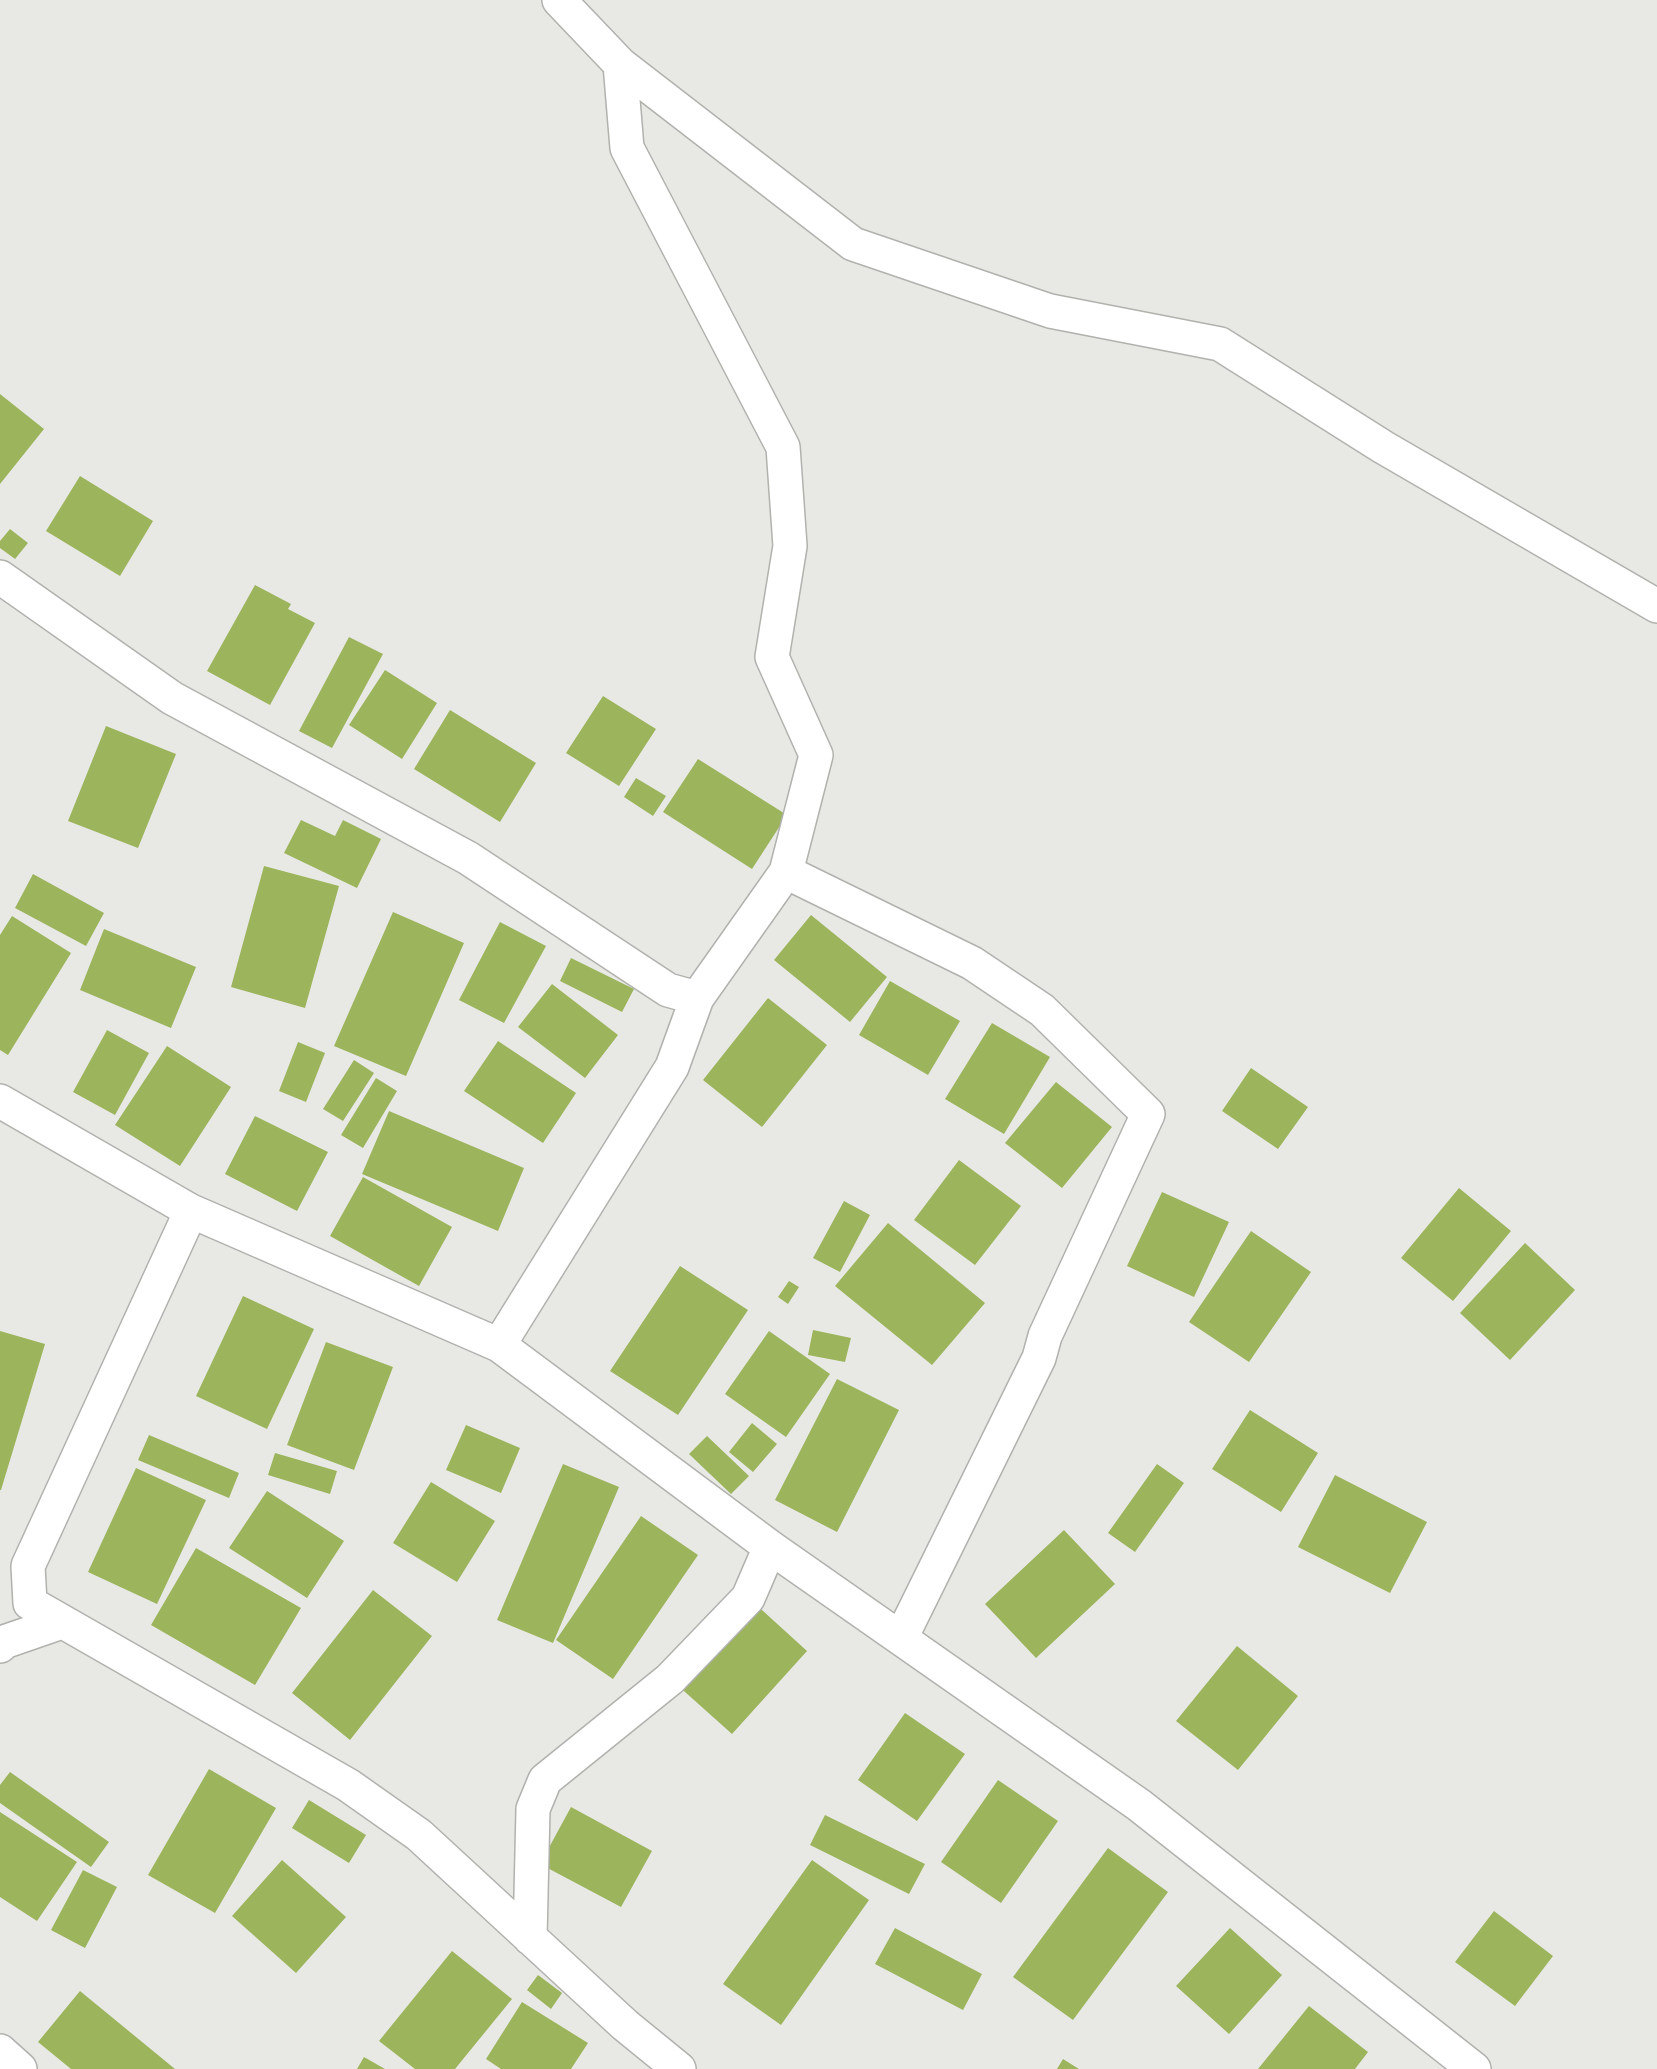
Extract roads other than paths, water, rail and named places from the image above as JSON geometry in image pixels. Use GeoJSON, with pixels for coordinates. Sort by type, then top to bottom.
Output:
{"type":"FeatureCollection","features":[{"type":"Feature","properties":{"kind":"street"},"geometry":{"type":"LineString","coordinates":[[559,0],[620,64],[853,244],[1050,311],[1220,344],[1383,447],[1657,606]]}},
{"type":"Feature","properties":{"kind":"street"},"geometry":{"type":"LineString","coordinates":[[499,1345],[672,1067],[697,998],[786,872],[816,755],[772,657],[790,546],[783,447],[627,148],[620,64]]}},
{"type":"Feature","properties":{"kind":"street"},"geometry":{"type":"LineString","coordinates":[[0,577],[172,698],[468,858],[668,990],[697,998]]}},
{"type":"Feature","properties":{"kind":"street"},"geometry":{"type":"LineString","coordinates":[[786,872],[972,963],[1042,1010],[1148,1114],[1045,1336],[1039,1358],[901,1638]]}},
{"type":"Feature","properties":{"kind":"street"},"geometry":{"type":"LineString","coordinates":[[0,1101],[191,1211],[499,1345],[770,1547],[1139,1805],[1474,2069]]}},
{"type":"Feature","properties":{"kind":"street"},"geometry":{"type":"LineString","coordinates":[[191,1211],[28,1566],[30,1603],[348,1785],[419,1835],[666,2065]]}},
{"type":"Feature","properties":{"kind":"street"},"geometry":{"type":"LineString","coordinates":[[530,1938],[533,1809],[545,1780],[670,1679],[748,1598],[770,1547]]}},
{"type":"Feature","properties":{"kind":"street"},"geometry":{"type":"LineString","coordinates":[[0,1646],[3,1642],[62,1622]]}},
{"type":"Feature","properties":{"kind":"street"},"geometry":{"type":"LineString","coordinates":[[0,2051],[20,2069]]}}]}
